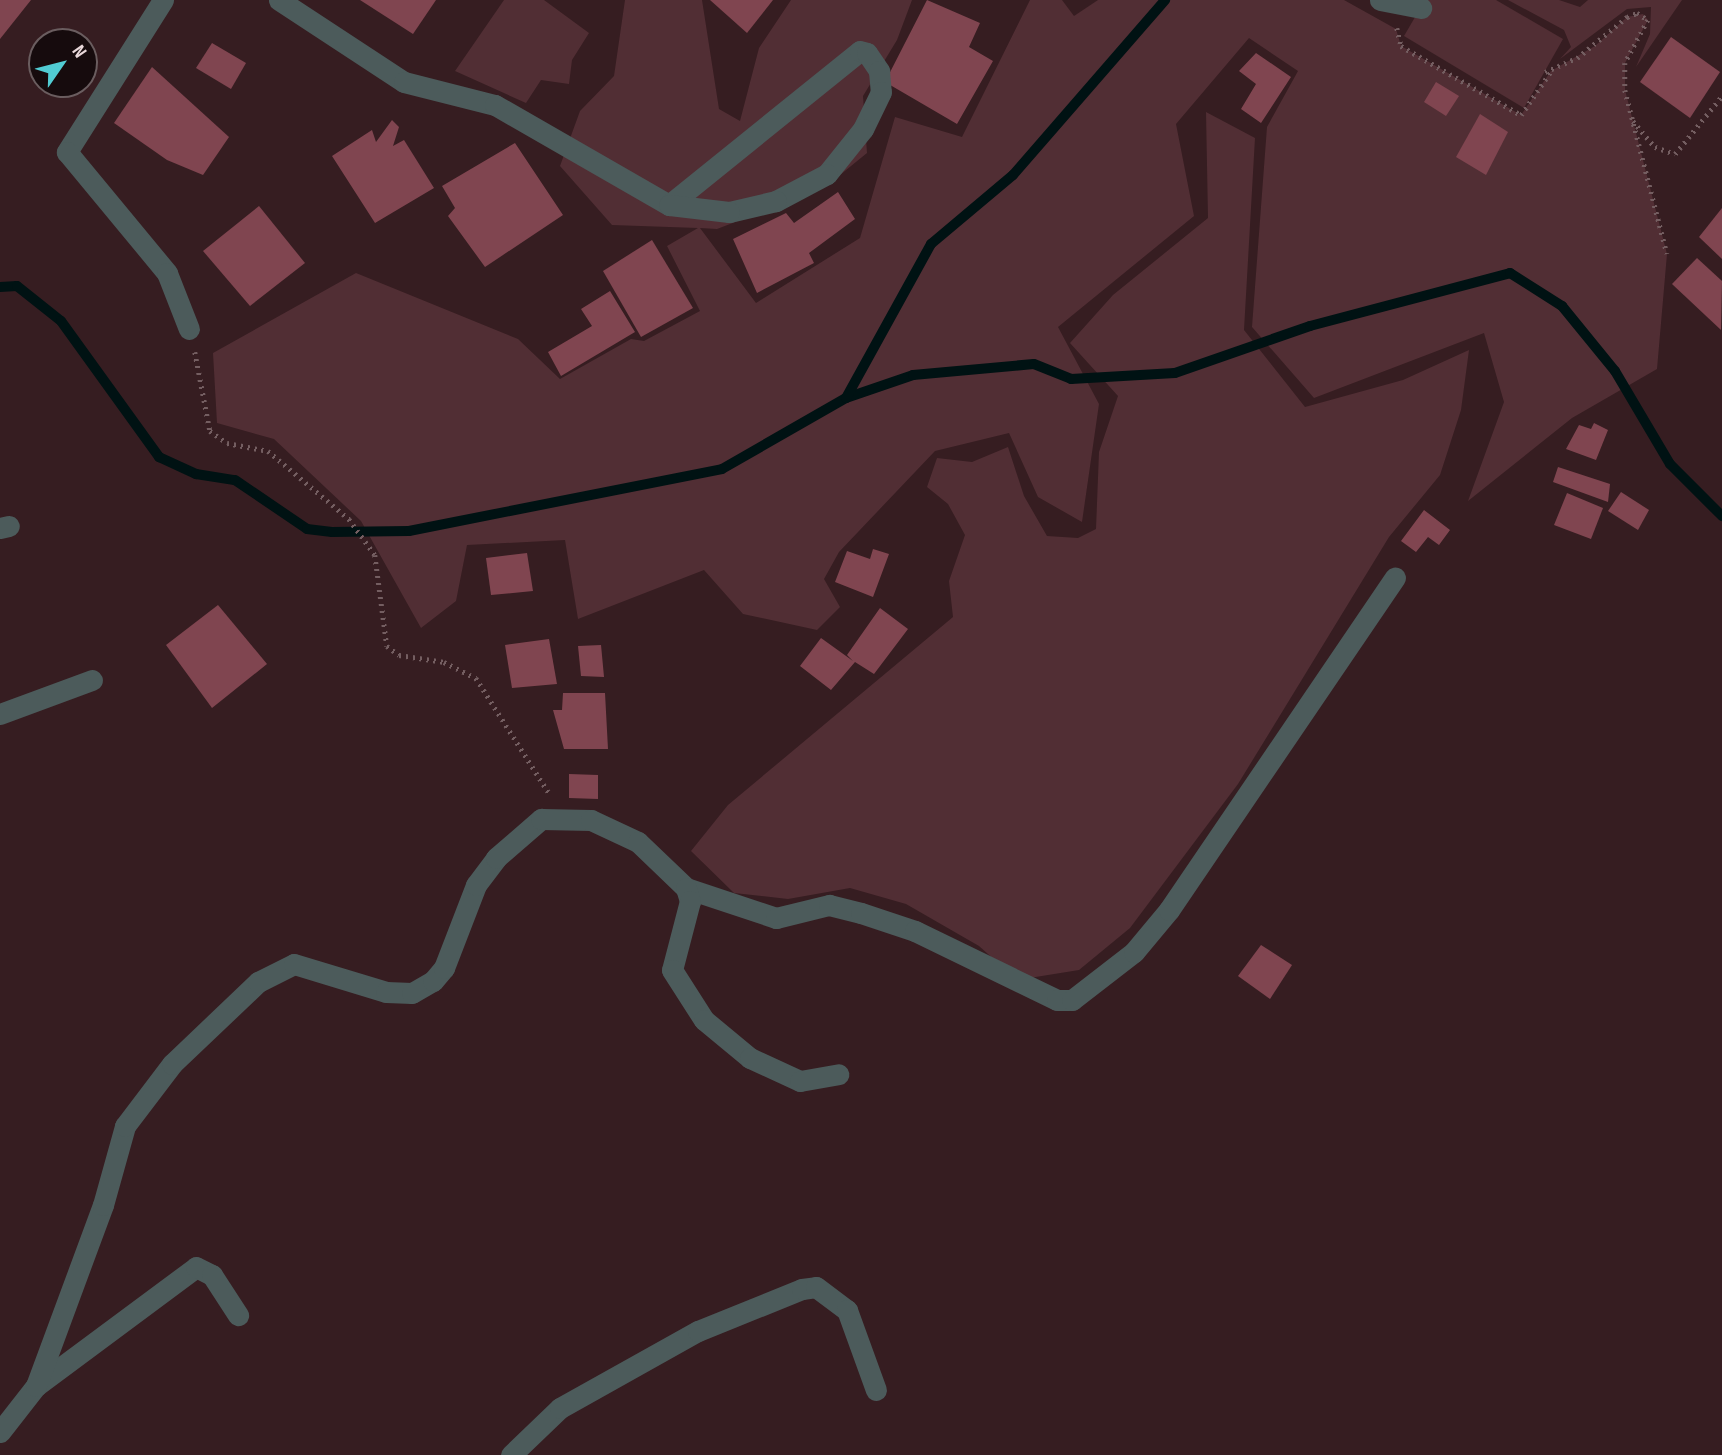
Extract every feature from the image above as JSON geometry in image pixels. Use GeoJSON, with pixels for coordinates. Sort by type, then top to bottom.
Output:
{"type":"FeatureCollection","features":[{"type":"Feature","properties":{"kind":"street"},"geometry":{"type":"LineString","coordinates":[[163,0],[67,152],[167,273],[189,329]]}},
{"type":"Feature","properties":{"kind":"street"},"geometry":{"type":"LineString","coordinates":[[279,0],[404,82],[495,105],[669,205],[729,212],[776,201],[827,173],[863,129],[881,92],[879,71],[867,53],[860,51],[669,205]]}},
{"type":"Feature","properties":{"kind":"street"},"geometry":{"type":"LineString","coordinates":[[1380,0],[1421,8]]}},
{"type":"Feature","properties":{"kind":"street"},"geometry":{"type":"LineString","coordinates":[[36,1386],[103,1205],[125,1126],[172,1064],[258,982],[294,964],[386,992],[412,993],[433,981],[444,968],[476,885],[496,858],[541,819],[562,815],[591,820],[638,842],[686,888],[776,918],[829,905],[861,913],[915,931],[1058,1000],[1072,1000],[1134,952],[1169,910],[1395,577]]}},
{"type":"Feature","properties":{"kind":"street"},"geometry":{"type":"LineString","coordinates":[[0,714],[92,680]]}},
{"type":"Feature","properties":{"kind":"street"},"geometry":{"type":"LineString","coordinates":[[686,888],[690,901],[672,970],[704,1020],[750,1059],[800,1081],[838,1074]]}},
{"type":"Feature","properties":{"kind":"street"},"geometry":{"type":"LineString","coordinates":[[0,1432],[36,1386],[196,1267],[212,1275],[238,1315]]}},
{"type":"Feature","properties":{"kind":"street"},"geometry":{"type":"LineString","coordinates":[[511,1455],[560,1408],[698,1331],[802,1289],[816,1287],[847,1310],[876,1390]]}},
{"type":"Feature","properties":{"kind":"path"},"geometry":{"type":"LineString","coordinates":[[1421,8],[1396,29],[1401,46],[1521,115],[1551,71]]}},
{"type":"Feature","properties":{"kind":"path"},"geometry":{"type":"LineString","coordinates":[[1545,72],[1595,47],[1627,18],[1643,14],[1648,20],[1625,63],[1632,120],[1667,254]]}},
{"type":"Feature","properties":{"kind":"path"},"geometry":{"type":"LineString","coordinates":[[1632,120],[1655,147],[1675,155],[1722,96]]}},
{"type":"Feature","properties":{"kind":"path"},"geometry":{"type":"LineString","coordinates":[[189,329],[210,430],[227,443],[268,451],[349,519],[375,555],[387,646],[399,655],[444,662],[476,678],[562,815]]}},
{"type":"Feature","properties":{"kind":"shaded area"},"geometry":{"type":"Polygon","coordinates":[[[504,0],[544,0],[589,33],[572,60],[569,84],[541,80],[526,103],[455,71],[504,0]]]}},
{"type":"Feature","properties":{"kind":"shaded area"},"geometry":{"type":"Polygon","coordinates":[[[625,0],[702,0],[719,109],[740,121],[759,48],[791,0],[912,0],[897,40],[863,96],[867,153],[824,188],[717,229],[700,228],[756,303],[860,238],[895,117],[962,137],[1030,0],[1062,0],[1074,16],[1098,0],[1344,0],[1396,29],[1401,46],[1521,115],[1551,71],[1595,46],[1627,17],[1643,14],[1648,20],[1625,63],[1625,90],[1667,254],[1657,369],[1572,418],[1468,501],[1504,402],[1484,333],[1314,398],[1252,327],[1267,127],[1298,71],[1249,38],[1176,124],[1194,216],[1058,327],[1099,404],[1082,522],[1038,497],[1009,433],[935,451],[839,552],[824,579],[840,607],[817,630],[743,614],[704,570],[578,619],[565,540],[467,545],[456,601],[421,628],[361,521],[274,439],[217,423],[213,353],[356,273],[518,339],[560,379],[631,339],[644,341],[700,311],[667,246],[698,228],[612,225],[560,166],[580,111],[614,76],[625,0]]]}},
{"type":"Feature","properties":{"kind":"shaded area"},"geometry":{"type":"Polygon","coordinates":[[[1425,0],[1496,0],[1563,39],[1524,108],[1404,36],[1425,0]]]}},
{"type":"Feature","properties":{"kind":"shaded area"},"geometry":{"type":"Polygon","coordinates":[[[1508,0],[1559,0],[1580,7],[1588,0],[1682,0],[1636,67],[1650,34],[1651,7],[1627,9],[1560,59],[1571,47],[1564,30],[1508,0]]]}},
{"type":"Feature","properties":{"kind":"shaded area"},"geometry":{"type":"Polygon","coordinates":[[[1206,112],[1255,138],[1244,330],[1305,407],[1403,380],[1469,350],[1461,410],[1440,475],[1389,537],[1238,784],[1130,928],[1079,970],[1017,980],[979,946],[906,904],[850,888],[788,899],[734,893],[691,851],[728,805],[953,617],[949,581],[965,535],[948,504],[927,487],[937,458],[972,462],[1008,447],[1024,496],[1047,536],[1078,538],[1096,529],[1099,452],[1118,396],[1070,343],[1113,295],[1208,218],[1206,112]]]}},
{"type":"Feature","properties":{"kind":"building"},"geometry":{"type":"Polygon","coordinates":[[[0,0],[31,0],[0,39],[0,0]]]}},
{"type":"Feature","properties":{"kind":"building"},"geometry":{"type":"Polygon","coordinates":[[[360,0],[436,0],[413,34],[360,0]]]}},
{"type":"Feature","properties":{"kind":"building"},"geometry":{"type":"Polygon","coordinates":[[[710,0],[773,0],[747,33],[710,0]]]}},
{"type":"Feature","properties":{"kind":"building"},"geometry":{"type":"Polygon","coordinates":[[[927,0],[980,23],[969,47],[993,61],[957,124],[885,82],[927,0]]]}},
{"type":"Feature","properties":{"kind":"building"},"geometry":{"type":"Polygon","coordinates":[[[1671,37],[1720,72],[1690,118],[1640,82],[1671,37]]]}},
{"type":"Feature","properties":{"kind":"building"},"geometry":{"type":"Polygon","coordinates":[[[212,43],[246,63],[231,89],[196,68],[212,43]]]}},
{"type":"Feature","properties":{"kind":"building"},"geometry":{"type":"Polygon","coordinates":[[[1256,53],[1291,77],[1261,123],[1241,109],[1256,84],[1239,71],[1256,53]]]}},
{"type":"Feature","properties":{"kind":"building"},"geometry":{"type":"Polygon","coordinates":[[[152,67],[229,137],[203,175],[167,160],[114,123],[152,67]]]}},
{"type":"Feature","properties":{"kind":"building"},"geometry":{"type":"Polygon","coordinates":[[[1436,82],[1459,96],[1446,116],[1424,102],[1436,82]]]}},
{"type":"Feature","properties":{"kind":"building"},"geometry":{"type":"Polygon","coordinates":[[[1480,114],[1508,132],[1486,175],[1456,157],[1480,114]]]}},
{"type":"Feature","properties":{"kind":"building"},"geometry":{"type":"Polygon","coordinates":[[[392,120],[399,127],[393,146],[404,140],[434,188],[375,223],[332,156],[372,130],[376,142],[392,120]]]}},
{"type":"Feature","properties":{"kind":"building"},"geometry":{"type":"Polygon","coordinates":[[[515,143],[563,215],[485,267],[448,216],[455,208],[442,186],[515,143]]]}},
{"type":"Feature","properties":{"kind":"building"},"geometry":{"type":"Polygon","coordinates":[[[838,192],[855,219],[809,253],[814,263],[757,293],[733,239],[786,213],[794,223],[838,192]]]}},
{"type":"Feature","properties":{"kind":"building"},"geometry":{"type":"Polygon","coordinates":[[[259,206],[305,263],[250,306],[203,251],[259,206]]]}},
{"type":"Feature","properties":{"kind":"building"},"geometry":{"type":"Polygon","coordinates":[[[1722,208],[1722,259],[1699,237],[1722,208]]]}},
{"type":"Feature","properties":{"kind":"building"},"geometry":{"type":"Polygon","coordinates":[[[652,240],[693,308],[641,337],[603,271],[652,240]]]}},
{"type":"Feature","properties":{"kind":"building"},"geometry":{"type":"Polygon","coordinates":[[[1697,258],[1722,281],[1721,330],[1672,284],[1697,258]]]}},
{"type":"Feature","properties":{"kind":"building"},"geometry":{"type":"Polygon","coordinates":[[[610,291],[635,332],[561,376],[548,352],[592,326],[581,309],[610,291]]]}},
{"type":"Feature","properties":{"kind":"building"},"geometry":{"type":"Polygon","coordinates":[[[1594,423],[1608,430],[1596,460],[1566,449],[1579,425],[1591,429],[1594,423]]]}},
{"type":"Feature","properties":{"kind":"building"},"geometry":{"type":"Polygon","coordinates":[[[1558,467],[1610,484],[1608,502],[1553,482],[1558,467]]]}},
{"type":"Feature","properties":{"kind":"building"},"geometry":{"type":"Polygon","coordinates":[[[1621,492],[1649,510],[1638,530],[1608,511],[1621,492]]]}},
{"type":"Feature","properties":{"kind":"building"},"geometry":{"type":"Polygon","coordinates":[[[1567,493],[1603,508],[1591,539],[1554,525],[1567,493]]]}},
{"type":"Feature","properties":{"kind":"building"},"geometry":{"type":"Polygon","coordinates":[[[1424,510],[1450,530],[1439,545],[1428,537],[1416,552],[1401,541],[1424,510]]]}},
{"type":"Feature","properties":{"kind":"building"},"geometry":{"type":"Polygon","coordinates":[[[873,549],[889,554],[873,597],[835,582],[847,551],[870,559],[873,549]]]}},
{"type":"Feature","properties":{"kind":"building"},"geometry":{"type":"Polygon","coordinates":[[[527,553],[533,591],[491,595],[486,558],[527,553]]]}},
{"type":"Feature","properties":{"kind":"building"},"geometry":{"type":"Polygon","coordinates":[[[218,605],[267,664],[212,708],[166,645],[218,605]]]}},
{"type":"Feature","properties":{"kind":"building"},"geometry":{"type":"Polygon","coordinates":[[[880,608],[908,629],[874,674],[855,662],[831,690],[800,666],[821,638],[853,661],[847,655],[880,608]]]}},
{"type":"Feature","properties":{"kind":"building"},"geometry":{"type":"Polygon","coordinates":[[[549,639],[557,684],[512,688],[505,645],[549,639]]]}},
{"type":"Feature","properties":{"kind":"building"},"geometry":{"type":"Polygon","coordinates":[[[601,645],[604,677],[581,676],[578,646],[601,645]]]}},
{"type":"Feature","properties":{"kind":"building"},"geometry":{"type":"Polygon","coordinates":[[[563,693],[605,693],[608,749],[564,749],[553,710],[562,710],[563,693]]]}},
{"type":"Feature","properties":{"kind":"building"},"geometry":{"type":"Polygon","coordinates":[[[569,774],[598,775],[598,799],[569,798],[569,774]]]}},
{"type":"Feature","properties":{"kind":"building"},"geometry":{"type":"Polygon","coordinates":[[[1261,945],[1292,965],[1270,999],[1238,976],[1261,945]]]}},
{"type":"Feature","properties":{"kind":"waterway"},"geometry":{"type":"LineString","coordinates":[[846,398],[931,244],[1013,175],[1165,0]]}},
{"type":"Feature","properties":{"kind":"waterway"},"geometry":{"type":"LineString","coordinates":[[0,287],[17,286],[61,321],[159,457],[196,474],[235,480],[307,529],[332,532],[409,531],[722,469],[846,398],[913,375],[1034,364],[1071,379],[1175,373],[1310,326],[1510,273],[1562,306],[1615,371],[1670,464],[1722,516]]}}]}
